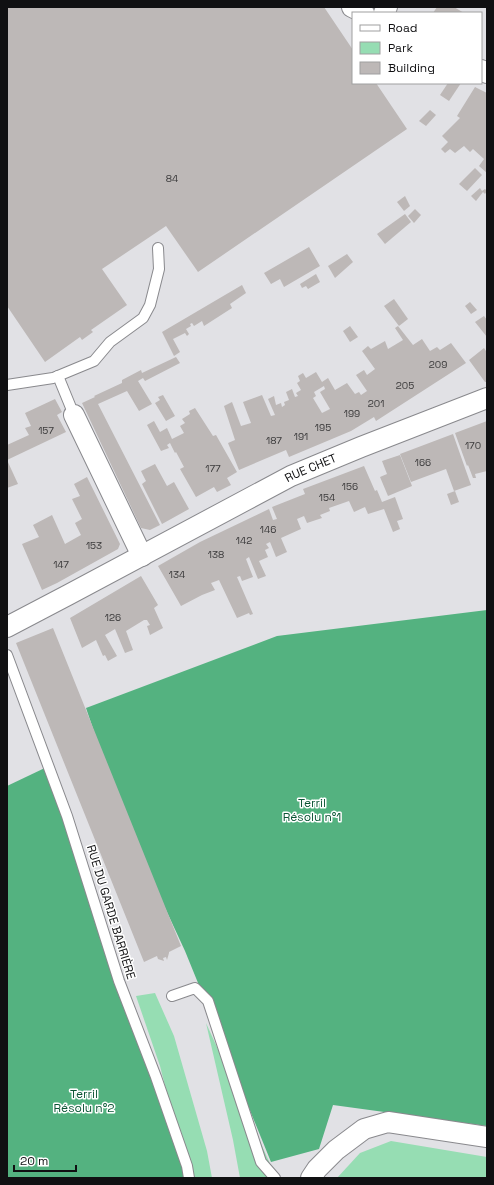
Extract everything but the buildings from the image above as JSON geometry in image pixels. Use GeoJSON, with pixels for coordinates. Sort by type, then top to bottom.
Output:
{"type":"FeatureCollection","features":[{"type":"Feature","properties":{"kind":"street"},"geometry":{"type":"LineString","coordinates":[[352,7],[362,12]]}},
{"type":"Feature","properties":{"kind":"street","name":"RUE CHET"},"geometry":{"type":"LineString","coordinates":[[7,627],[68,596],[291,476],[395,433],[487,398]]}},
{"type":"Feature","properties":{"kind":"street"},"geometry":{"type":"LineString","coordinates":[[74,415],[142,556]]}},
{"type":"Feature","properties":{"kind":"street"},"geometry":{"type":"LineString","coordinates":[[311,1178],[336,1150],[364,1129],[388,1122],[487,1137]]}},
{"type":"Feature","properties":{"kind":"lane"},"geometry":{"type":"LineString","coordinates":[[7,386],[53,378],[94,361],[110,342],[143,318],[150,305],[159,269],[158,248]]}},
{"type":"Feature","properties":{"kind":"lane"},"geometry":{"type":"LineString","coordinates":[[58,376],[74,415]]}},
{"type":"Feature","properties":{"kind":"lane","name":"RUE DU GARDE BARRIÈRE"},"geometry":{"type":"LineString","coordinates":[[7,655],[67,816],[119,982],[156,1077],[187,1166],[189,1178]]}},
{"type":"Feature","properties":{"kind":"lane"},"geometry":{"type":"LineString","coordinates":[[172,996],[196,988],[208,1001],[261,1162],[275,1178]]}},
{"type":"Feature","properties":{"kind":"green space","name":"Terril Résolu n°1"},"geometry":{"type":"Polygon","coordinates":[[[487,610],[487,1126],[333,1105],[319,1149],[271,1162],[185,951],[123,817],[86,708],[277,636],[487,610]]]}},
{"type":"Feature","properties":{"kind":"green space","name":"Terril Résolu n°2"},"geometry":{"type":"Polygon","coordinates":[[[49,766],[189,1178],[7,1178],[7,786],[49,766]]]}},
{"type":"Feature","properties":{"kind":"green space"},"geometry":{"type":"Polygon","coordinates":[[[155,993],[174,1036],[207,1151],[212,1178],[187,1178],[160,1066],[136,996],[155,993]]]}},
{"type":"Feature","properties":{"kind":"green space"},"geometry":{"type":"Polygon","coordinates":[[[206,1023],[272,1168],[271,1178],[240,1178],[233,1140],[206,1023]]]}},
{"type":"Feature","properties":{"kind":"green space"},"geometry":{"type":"Polygon","coordinates":[[[391,1141],[487,1157],[487,1178],[337,1178],[360,1153],[391,1141]]]}}]}
